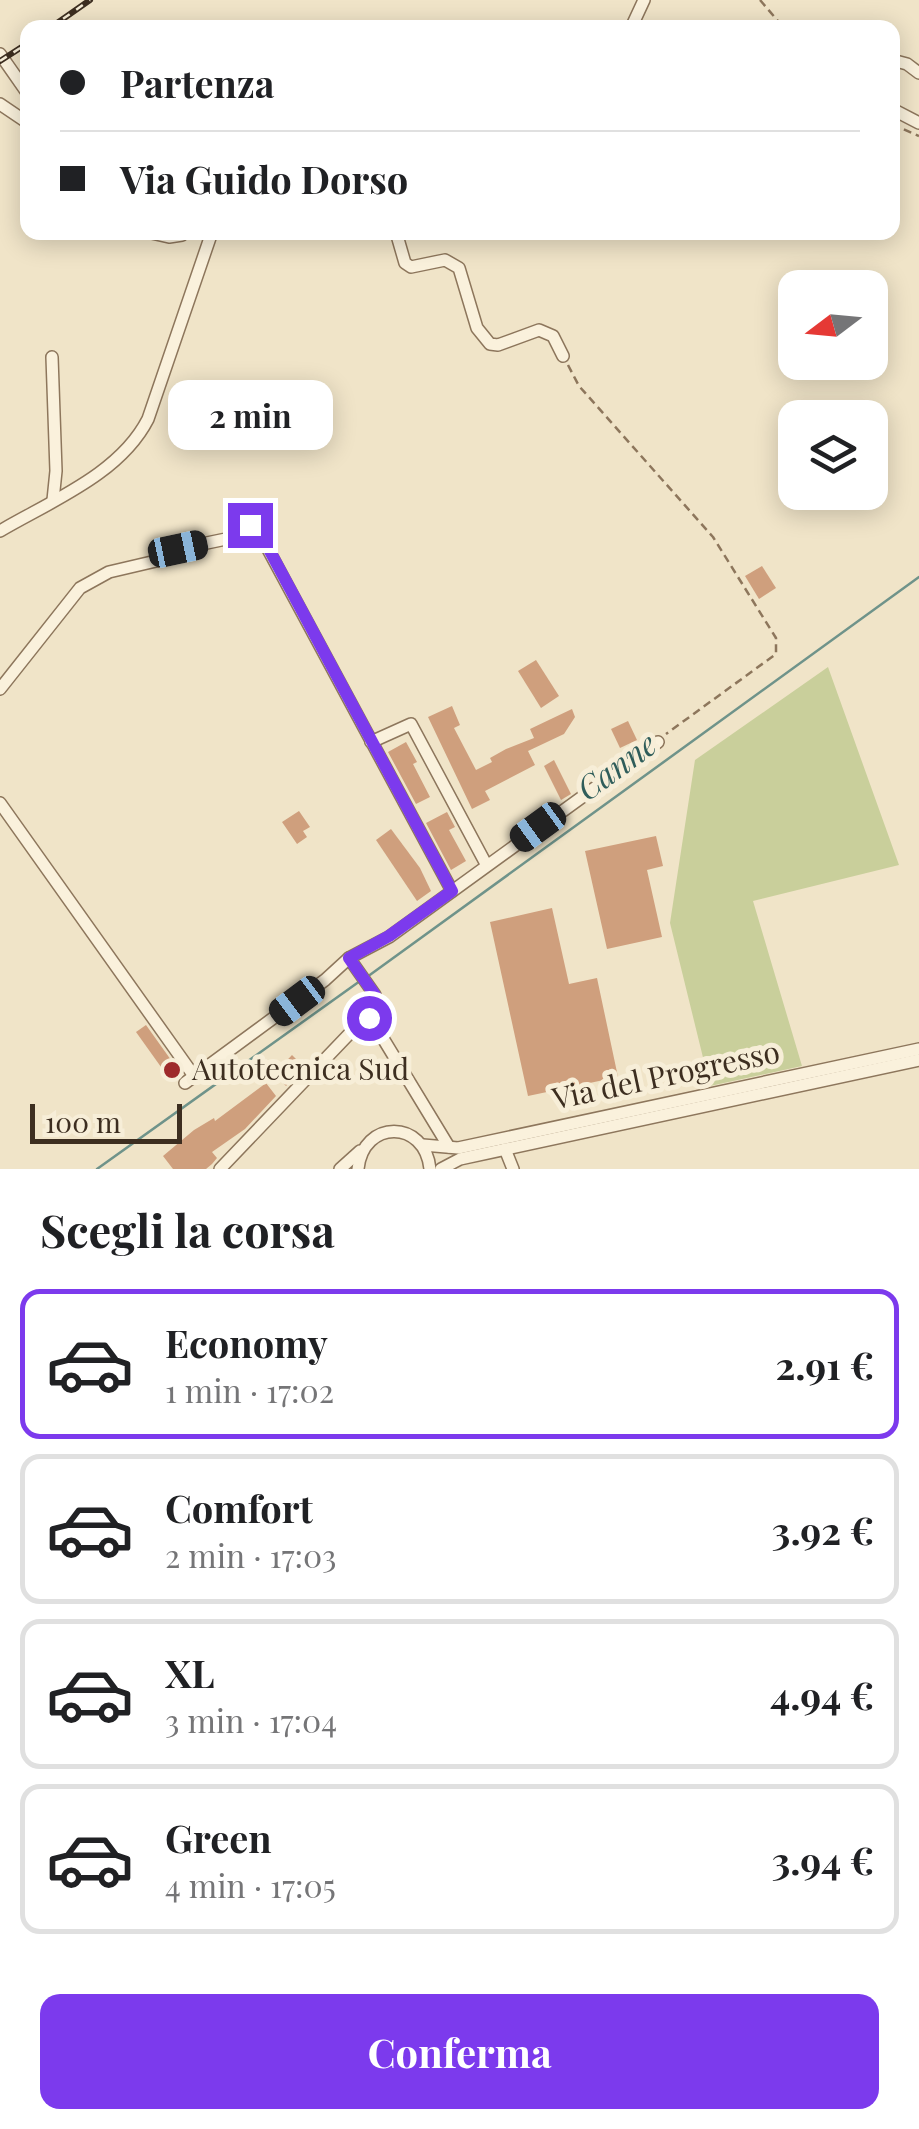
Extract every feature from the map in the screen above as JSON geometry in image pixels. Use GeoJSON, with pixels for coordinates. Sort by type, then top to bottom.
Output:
{"type":"FeatureCollection","features":[{"type":"Feature","properties":{"kind":"street"},"geometry":{"type":"LineString","coordinates":[[0,54],[20,83]]}},
{"type":"Feature","properties":{"kind":"street"},"geometry":{"type":"LineString","coordinates":[[0,531],[98,474],[138,438],[148,419],[208,240]]}},
{"type":"Feature","properties":{"kind":"street"},"geometry":{"type":"LineString","coordinates":[[398,240],[405,263],[411,267],[445,260],[459,268],[478,328],[490,344],[498,345],[539,330],[553,336],[563,356]]}},
{"type":"Feature","properties":{"kind":"street"},"geometry":{"type":"LineString","coordinates":[[52,357],[56,471],[52,500]]}},
{"type":"Feature","properties":{"kind":"street"},"geometry":{"type":"LineString","coordinates":[[0,689],[80,588],[94,578],[156,560],[178,549],[226,539],[256,525],[452,891]]}},
{"type":"Feature","properties":{"kind":"street"},"geometry":{"type":"LineString","coordinates":[[371,742],[411,724],[486,864]]}},
{"type":"Feature","properties":{"kind":"street"},"geometry":{"type":"LineString","coordinates":[[0,803],[190,1080],[658,742]]}},
{"type":"Feature","properties":{"kind":"street"},"geometry":{"type":"LineString","coordinates":[[220,1169],[352,1031],[374,1014],[375,995],[353,963]]}},
{"type":"Feature","properties":{"kind":"street"},"geometry":{"type":"LineString","coordinates":[[370,1017],[449,1147]]}},
{"type":"Feature","properties":{"kind":"street","name":"Via del Progresso"},"geometry":{"type":"LineString","coordinates":[[363,1148],[392,1131],[414,1137],[423,1146],[458,1148],[919,1048]]}},
{"type":"Feature","properties":{"kind":"street","name":"Via del Progresso"},"geometry":{"type":"LineString","coordinates":[[440,1169],[460,1159],[919,1060]]}},
{"type":"Feature","properties":{"kind":"street"},"geometry":{"type":"LineString","coordinates":[[423,1146],[430,1169]]}},
{"type":"Feature","properties":{"kind":"street"},"geometry":{"type":"LineString","coordinates":[[340,1169],[363,1148]]}},
{"type":"Feature","properties":{"kind":"street"},"geometry":{"type":"LineString","coordinates":[[358,1169],[363,1148]]}},
{"type":"Feature","properties":{"kind":"street"},"geometry":{"type":"LineString","coordinates":[[505,1149],[513,1169]]}},
{"type":"Feature","properties":{"kind":"path"},"geometry":{"type":"LineString","coordinates":[[760,0],[777,20]]}},
{"type":"Feature","properties":{"kind":"path"},"geometry":{"type":"LineString","coordinates":[[563,356],[579,386],[712,537],[776,638],[776,654],[658,742]]}},
{"type":"Feature","properties":{"kind":"green space"},"geometry":{"type":"Polygon","coordinates":[[[828,667],[899,865],[753,901],[802,1066],[710,1086],[670,923],[695,760],[828,667]]]}},
{"type":"Feature","properties":{"kind":"building"},"geometry":{"type":"Polygon","coordinates":[[[762,566],[776,588],[759,599],[745,576],[762,566]]]}},
{"type":"Feature","properties":{"kind":"building"},"geometry":{"type":"Polygon","coordinates":[[[536,660],[559,696],[541,708],[518,671],[536,660]]]}},
{"type":"Feature","properties":{"kind":"building"},"geometry":{"type":"Polygon","coordinates":[[[452,706],[460,725],[454,728],[476,770],[506,749],[534,738],[530,729],[572,709],[575,717],[564,734],[528,751],[535,765],[485,791],[490,800],[472,809],[428,717],[452,706]]]}},
{"type":"Feature","properties":{"kind":"building"},"geometry":{"type":"Polygon","coordinates":[[[628,721],[637,740],[620,748],[611,729],[628,721]]]}},
{"type":"Feature","properties":{"kind":"building"},"geometry":{"type":"Polygon","coordinates":[[[406,742],[430,797],[416,804],[388,752],[406,742]]]}},
{"type":"Feature","properties":{"kind":"building"},"geometry":{"type":"Polygon","coordinates":[[[554,760],[571,794],[561,800],[544,766],[554,760]]]}},
{"type":"Feature","properties":{"kind":"building"},"geometry":{"type":"Polygon","coordinates":[[[299,811],[310,827],[303,831],[307,837],[297,844],[282,822],[299,811]]]}},
{"type":"Feature","properties":{"kind":"building"},"geometry":{"type":"Polygon","coordinates":[[[447,812],[455,827],[449,830],[466,861],[451,870],[426,823],[447,812]]]}},
{"type":"Feature","properties":{"kind":"building"},"geometry":{"type":"Polygon","coordinates":[[[391,829],[420,868],[431,891],[417,901],[376,840],[391,829]]]}},
{"type":"Feature","properties":{"kind":"building"},"geometry":{"type":"Polygon","coordinates":[[[656,836],[663,866],[647,870],[662,937],[607,949],[585,851],[656,836]]]}},
{"type":"Feature","properties":{"kind":"building"},"geometry":{"type":"Polygon","coordinates":[[[552,908],[569,984],[597,978],[618,1077],[528,1096],[490,922],[552,908]]]}},
{"type":"Feature","properties":{"kind":"building"},"geometry":{"type":"Polygon","coordinates":[[[146,1025],[171,1060],[161,1067],[136,1032],[146,1025]]]}},
{"type":"Feature","properties":{"kind":"building"},"geometry":{"type":"Polygon","coordinates":[[[292,1055],[304,1067],[286,1086],[274,1074],[292,1055]]]}},
{"type":"Feature","properties":{"kind":"building"},"geometry":{"type":"Polygon","coordinates":[[[266,1083],[276,1096],[245,1129],[212,1152],[217,1158],[212,1164],[206,1169],[173,1169],[163,1156],[194,1130],[214,1118],[215,1121],[266,1083]]]}},
{"type":"Feature","properties":{"kind":"waterway","name":"Canne"},"geometry":{"type":"LineString","coordinates":[[367,977],[919,577]]}},
{"type":"Feature","properties":{"kind":"waterway","name":"Canne"},"geometry":{"type":"LineString","coordinates":[[97,1169],[360,981]]}},
{"type":"Feature","properties":{"kind":"railway"},"geometry":{"type":"LineString","coordinates":[[61,20],[90,0]]}},
{"type":"Feature","properties":{"kind":"railway"},"geometry":{"type":"LineString","coordinates":[[0,61],[20,48]]}},
{"type":"Feature","properties":{"kind":"place","name":"Autotecnica Sud"},"geometry":{"type":"Point","coordinates":[172,1070]}},
{"type":"Feature","properties":{"kind":"route"},"geometry":{"type":"LineString","coordinates":[[250,525],[256,525],[452,891],[389,936],[349,958],[375,995],[374,1014],[369,1018]]}}]}
